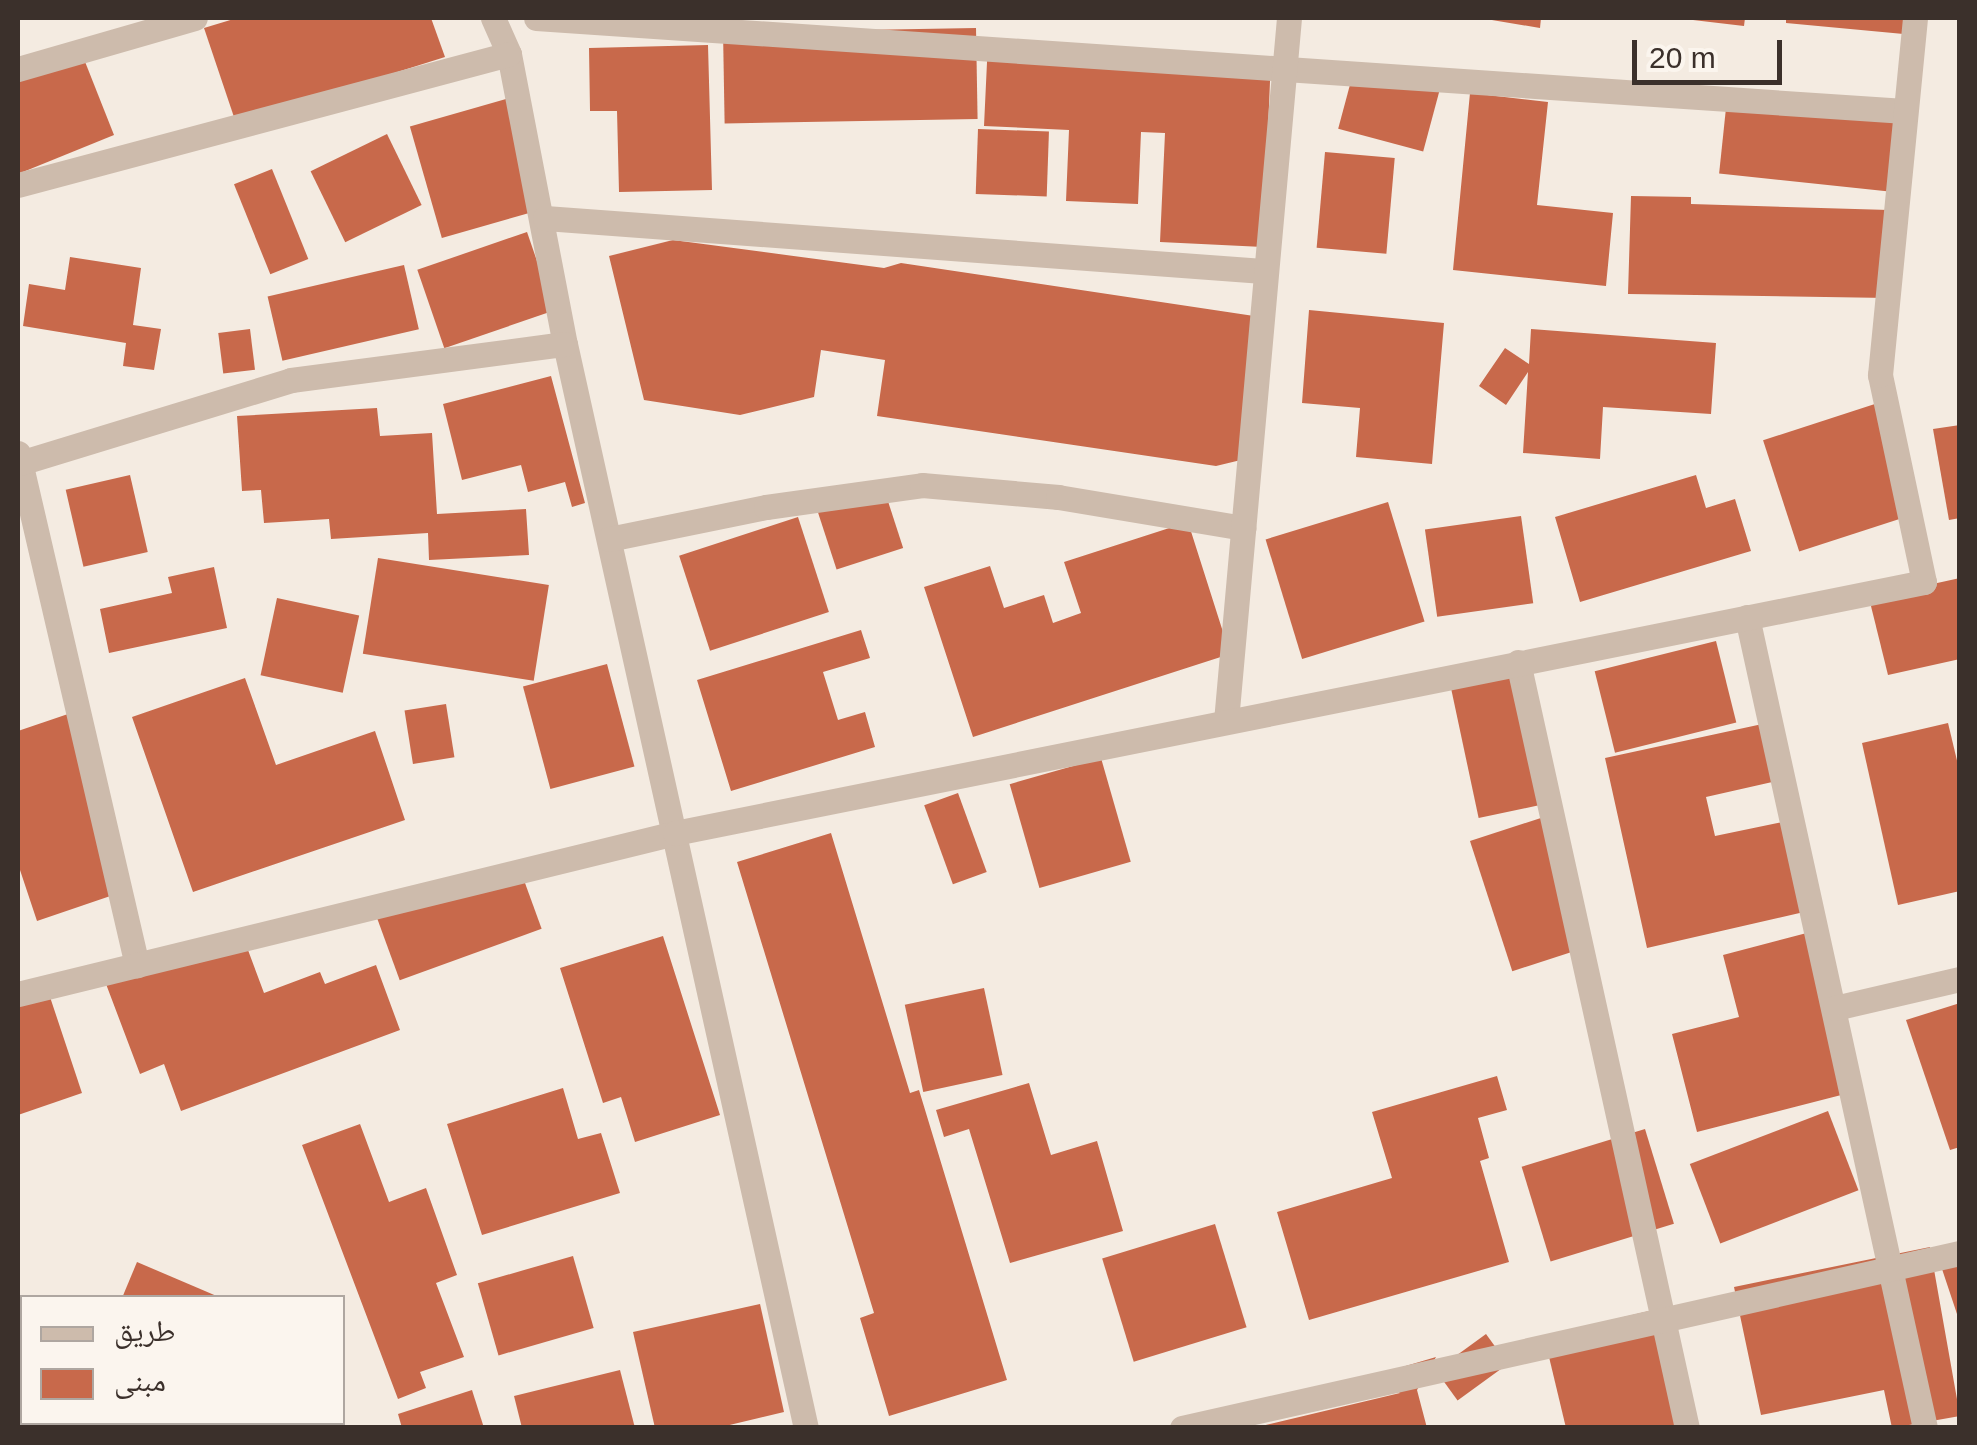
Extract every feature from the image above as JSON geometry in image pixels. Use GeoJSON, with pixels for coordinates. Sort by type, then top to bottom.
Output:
{"type":"FeatureCollection","features":[{"type":"Feature","properties":{"kind":"street"},"geometry":{"type":"LineString","coordinates":[[18,69],[196,18]]}},
{"type":"Feature","properties":{"kind":"street"},"geometry":{"type":"LineString","coordinates":[[493,18],[509,54],[545,218],[565,344],[806,1428]]}},
{"type":"Feature","properties":{"kind":"street"},"geometry":{"type":"LineString","coordinates":[[536,18],[1284,72],[1905,111]]}},
{"type":"Feature","properties":{"kind":"street"},"geometry":{"type":"LineString","coordinates":[[1226,721],[1288,18]]}},
{"type":"Feature","properties":{"kind":"street"},"geometry":{"type":"LineString","coordinates":[[18,994],[675,833],[1924,582],[1880,375],[1915,18]]}},
{"type":"Feature","properties":{"kind":"street"},"geometry":{"type":"LineString","coordinates":[[18,185],[509,54]]}},
{"type":"Feature","properties":{"kind":"street"},"geometry":{"type":"LineString","coordinates":[[545,218],[1263,270]]}},
{"type":"Feature","properties":{"kind":"street"},"geometry":{"type":"LineString","coordinates":[[136,965],[19,458],[292,380],[565,344]]}},
{"type":"Feature","properties":{"kind":"street"},"geometry":{"type":"LineString","coordinates":[[610,539],[766,507],[922,485],[1058,497],[1244,528]]}},
{"type":"Feature","properties":{"kind":"street"},"geometry":{"type":"LineString","coordinates":[[1747,617],[1835,1008],[1886,1270],[1924,1428]]}},
{"type":"Feature","properties":{"kind":"street"},"geometry":{"type":"LineString","coordinates":[[1518,662],[1687,1428]]}},
{"type":"Feature","properties":{"kind":"street"},"geometry":{"type":"LineString","coordinates":[[1835,1008],[1960,979]]}},
{"type":"Feature","properties":{"kind":"street"},"geometry":{"type":"LineString","coordinates":[[1182,1428],[1960,1253]]}},
{"type":"Feature","properties":{"kind":"building"},"geometry":{"type":"Polygon","coordinates":[[[237,18],[431,18],[445,57],[236,123],[204,28],[237,18]]]}},
{"type":"Feature","properties":{"kind":"building"},"geometry":{"type":"Polygon","coordinates":[[[1480,18],[1541,18],[1540,28],[1480,18]]]}},
{"type":"Feature","properties":{"kind":"building"},"geometry":{"type":"Polygon","coordinates":[[[1676,18],[1745,18],[1744,26],[1676,18]]]}},
{"type":"Feature","properties":{"kind":"building"},"geometry":{"type":"Polygon","coordinates":[[[1786,18],[1926,18],[1925,36],[1786,23],[1786,18]]]}},
{"type":"Feature","properties":{"kind":"building"},"geometry":{"type":"Polygon","coordinates":[[[976,28],[978,119],[725,123],[723,32],[976,28]]]}},
{"type":"Feature","properties":{"kind":"building"},"geometry":{"type":"Polygon","coordinates":[[[988,41],[1271,58],[1263,247],[1160,242],[1165,133],[1141,132],[1138,204],[1066,201],[1069,130],[984,126],[988,41]]]}},
{"type":"Feature","properties":{"kind":"building"},"geometry":{"type":"Polygon","coordinates":[[[78,44],[114,135],[18,174],[18,68],[78,44]]]}},
{"type":"Feature","properties":{"kind":"building"},"geometry":{"type":"Polygon","coordinates":[[[708,45],[712,190],[619,192],[617,111],[590,111],[589,48],[708,45]]]}},
{"type":"Feature","properties":{"kind":"building"},"geometry":{"type":"Polygon","coordinates":[[[1355,66],[1440,89],[1423,152],[1338,129],[1355,66]]]}},
{"type":"Feature","properties":{"kind":"building"},"geometry":{"type":"Polygon","coordinates":[[[1728,89],[1905,108],[1896,192],[1719,174],[1728,89]]]}},
{"type":"Feature","properties":{"kind":"building"},"geometry":{"type":"Polygon","coordinates":[[[1470,93],[1548,102],[1537,205],[1613,213],[1606,286],[1453,270],[1470,93]]]}},
{"type":"Feature","properties":{"kind":"building"},"geometry":{"type":"Polygon","coordinates":[[[506,99],[538,211],[442,238],[410,127],[506,99]]]}},
{"type":"Feature","properties":{"kind":"building"},"geometry":{"type":"Polygon","coordinates":[[[978,129],[1049,131],[1047,196],[976,194],[978,129]]]}},
{"type":"Feature","properties":{"kind":"building"},"geometry":{"type":"Polygon","coordinates":[[[387,134],[422,205],[345,242],[311,171],[387,134]]]}},
{"type":"Feature","properties":{"kind":"building"},"geometry":{"type":"Polygon","coordinates":[[[1325,152],[1395,158],[1386,254],[1317,248],[1325,152]]]}},
{"type":"Feature","properties":{"kind":"building"},"geometry":{"type":"Polygon","coordinates":[[[272,169],[308,259],[270,274],[234,184],[272,169]]]}},
{"type":"Feature","properties":{"kind":"building"},"geometry":{"type":"Polygon","coordinates":[[[1631,196],[1691,197],[1691,204],[1889,210],[1888,298],[1628,294],[1631,196]]]}},
{"type":"Feature","properties":{"kind":"building"},"geometry":{"type":"Polygon","coordinates":[[[527,232],[554,310],[444,348],[417,270],[527,232]]]}},
{"type":"Feature","properties":{"kind":"building"},"geometry":{"type":"Polygon","coordinates":[[[673,240],[884,268],[901,263],[1254,316],[1245,459],[1216,466],[877,416],[885,360],[821,350],[814,397],[740,415],[644,400],[609,256],[673,240]]]}},
{"type":"Feature","properties":{"kind":"building"},"geometry":{"type":"Polygon","coordinates":[[[70,257],[141,268],[133,325],[161,329],[154,370],[123,366],[126,343],[23,326],[29,284],[65,290],[70,257]]]}},
{"type":"Feature","properties":{"kind":"building"},"geometry":{"type":"Polygon","coordinates":[[[404,265],[419,329],[282,361],[268,296],[404,265]]]}},
{"type":"Feature","properties":{"kind":"building"},"geometry":{"type":"Polygon","coordinates":[[[1309,310],[1444,323],[1432,464],[1356,457],[1360,408],[1302,403],[1309,310]]]}},
{"type":"Feature","properties":{"kind":"building"},"geometry":{"type":"Polygon","coordinates":[[[250,329],[255,370],[223,374],[218,333],[250,329]]]}},
{"type":"Feature","properties":{"kind":"building"},"geometry":{"type":"Polygon","coordinates":[[[1531,329],[1716,343],[1711,414],[1603,407],[1600,459],[1523,453],[1528,372],[1506,405],[1479,386],[1505,348],[1529,364],[1531,329]]]}},
{"type":"Feature","properties":{"kind":"building"},"geometry":{"type":"Polygon","coordinates":[[[551,376],[585,503],[572,507],[565,482],[528,492],[521,465],[462,480],[443,404],[551,376]]]}},
{"type":"Feature","properties":{"kind":"building"},"geometry":{"type":"Polygon","coordinates":[[[1881,402],[1917,513],[1799,552],[1763,440],[1881,402]]]}},
{"type":"Feature","properties":{"kind":"building"},"geometry":{"type":"Polygon","coordinates":[[[377,408],[380,436],[432,433],[437,514],[526,509],[529,555],[429,560],[428,533],[331,539],[329,519],[264,523],[261,490],[242,491],[237,416],[377,408]]]}},
{"type":"Feature","properties":{"kind":"building"},"geometry":{"type":"Polygon","coordinates":[[[1960,425],[1960,518],[1949,520],[1933,429],[1960,425]]]}},
{"type":"Feature","properties":{"kind":"building"},"geometry":{"type":"Polygon","coordinates":[[[130,475],[148,552],[83,567],[66,490],[130,475]]]}},
{"type":"Feature","properties":{"kind":"building"},"geometry":{"type":"Polygon","coordinates":[[[1696,475],[1706,508],[1735,499],[1751,551],[1580,602],[1555,517],[1696,475]]]}},
{"type":"Feature","properties":{"kind":"building"},"geometry":{"type":"Polygon","coordinates":[[[884,489],[903,548],[837,570],[817,511],[884,489]]]}},
{"type":"Feature","properties":{"kind":"building"},"geometry":{"type":"Polygon","coordinates":[[[1388,502],[1425,622],[1302,659],[1266,539],[1388,502]]]}},
{"type":"Feature","properties":{"kind":"building"},"geometry":{"type":"Polygon","coordinates":[[[1521,516],[1533,603],[1437,617],[1425,529],[1521,516]]]}},
{"type":"Feature","properties":{"kind":"building"},"geometry":{"type":"Polygon","coordinates":[[[798,517],[829,612],[710,651],[679,556],[798,517]]]}},
{"type":"Feature","properties":{"kind":"building"},"geometry":{"type":"Polygon","coordinates":[[[1188,522],[1230,654],[973,737],[924,587],[990,566],[1004,608],[1044,595],[1053,623],[1081,613],[1064,562],[1188,522]]]}},
{"type":"Feature","properties":{"kind":"building"},"geometry":{"type":"Polygon","coordinates":[[[378,558],[549,585],[534,681],[363,654],[378,558]]]}},
{"type":"Feature","properties":{"kind":"building"},"geometry":{"type":"Polygon","coordinates":[[[214,567],[227,628],[109,653],[100,609],[172,593],[168,577],[214,567]]]}},
{"type":"Feature","properties":{"kind":"building"},"geometry":{"type":"Polygon","coordinates":[[[1960,578],[1960,659],[1888,675],[1869,598],[1960,578]]]}},
{"type":"Feature","properties":{"kind":"building"},"geometry":{"type":"Polygon","coordinates":[[[277,598],[359,615],[343,693],[261,675],[277,598]]]}},
{"type":"Feature","properties":{"kind":"building"},"geometry":{"type":"Polygon","coordinates":[[[861,630],[870,658],[823,672],[838,720],[865,712],[875,747],[731,791],[697,680],[861,630]]]}},
{"type":"Feature","properties":{"kind":"building"},"geometry":{"type":"Polygon","coordinates":[[[1716,641],[1736,723],[1615,753],[1595,671],[1716,641]]]}},
{"type":"Feature","properties":{"kind":"building"},"geometry":{"type":"Polygon","coordinates":[[[1525,661],[1555,802],[1479,818],[1449,677],[1525,661]]]}},
{"type":"Feature","properties":{"kind":"building"},"geometry":{"type":"Polygon","coordinates":[[[607,664],[634,766],[550,789],[523,687],[607,664]]]}},
{"type":"Feature","properties":{"kind":"building"},"geometry":{"type":"Polygon","coordinates":[[[245,678],[276,765],[375,731],[405,820],[193,892],[132,717],[245,678]]]}},
{"type":"Feature","properties":{"kind":"building"},"geometry":{"type":"Polygon","coordinates":[[[446,704],[454,757],[413,764],[405,711],[446,704]]]}},
{"type":"Feature","properties":{"kind":"building"},"geometry":{"type":"Polygon","coordinates":[[[68,714],[128,890],[37,921],[18,864],[18,731],[68,714]]]}},
{"type":"Feature","properties":{"kind":"building"},"geometry":{"type":"Polygon","coordinates":[[[1767,723],[1781,780],[1706,797],[1715,836],[1797,819],[1817,909],[1647,948],[1605,758],[1767,723]]]}},
{"type":"Feature","properties":{"kind":"building"},"geometry":{"type":"Polygon","coordinates":[[[1948,723],[1960,773],[1960,891],[1898,905],[1862,743],[1948,723]]]}},
{"type":"Feature","properties":{"kind":"building"},"geometry":{"type":"Polygon","coordinates":[[[1101,758],[1131,862],[1039,888],[1010,784],[1101,758]]]}},
{"type":"Feature","properties":{"kind":"building"},"geometry":{"type":"Polygon","coordinates":[[[958,793],[987,872],[953,884],[924,805],[958,793]]]}},
{"type":"Feature","properties":{"kind":"building"},"geometry":{"type":"Polygon","coordinates":[[[1547,816],[1589,946],[1512,971],[1470,841],[1547,816]]]}},
{"type":"Feature","properties":{"kind":"building"},"geometry":{"type":"Polygon","coordinates":[[[831,833],[910,1093],[919,1090],[1007,1380],[889,1416],[860,1318],[874,1313],[737,862],[831,833]]]}},
{"type":"Feature","properties":{"kind":"building"},"geometry":{"type":"Polygon","coordinates":[[[517,861],[542,929],[400,980],[375,913],[517,861]]]}},
{"type":"Feature","properties":{"kind":"building"},"geometry":{"type":"Polygon","coordinates":[[[1822,929],[1849,1093],[1697,1132],[1672,1034],[1739,1017],[1723,955],[1822,929]]]}},
{"type":"Feature","properties":{"kind":"building"},"geometry":{"type":"Polygon","coordinates":[[[242,934],[264,993],[320,972],[325,984],[376,965],[400,1030],[181,1111],[164,1064],[140,1074],[106,984],[242,934]]]}},
{"type":"Feature","properties":{"kind":"building"},"geometry":{"type":"Polygon","coordinates":[[[663,936],[720,1115],[635,1142],[621,1097],[603,1103],[560,968],[663,936]]]}},
{"type":"Feature","properties":{"kind":"building"},"geometry":{"type":"Polygon","coordinates":[[[44,979],[82,1093],[18,1115],[18,988],[44,979]]]}},
{"type":"Feature","properties":{"kind":"building"},"geometry":{"type":"Polygon","coordinates":[[[984,988],[1003,1075],[923,1092],[905,1005],[984,988]]]}},
{"type":"Feature","properties":{"kind":"building"},"geometry":{"type":"Polygon","coordinates":[[[1960,1003],[1960,1147],[1950,1150],[1906,1020],[1960,1003]]]}},
{"type":"Feature","properties":{"kind":"building"},"geometry":{"type":"Polygon","coordinates":[[[1497,1076],[1507,1110],[1478,1118],[1489,1158],[1480,1161],[1509,1262],[1309,1320],[1277,1212],[1392,1178],[1372,1112],[1497,1076]]]}},
{"type":"Feature","properties":{"kind":"building"},"geometry":{"type":"Polygon","coordinates":[[[1029,1083],[1051,1155],[1097,1141],[1123,1231],[1010,1263],[969,1129],[944,1137],[936,1110],[1029,1083]]]}},
{"type":"Feature","properties":{"kind":"building"},"geometry":{"type":"Polygon","coordinates":[[[563,1088],[578,1139],[601,1133],[620,1193],[482,1235],[447,1124],[563,1088]]]}},
{"type":"Feature","properties":{"kind":"building"},"geometry":{"type":"Polygon","coordinates":[[[1828,1111],[1858,1190],[1720,1243],[1690,1164],[1828,1111]]]}},
{"type":"Feature","properties":{"kind":"building"},"geometry":{"type":"Polygon","coordinates":[[[360,1124],[389,1202],[426,1188],[457,1275],[436,1283],[464,1357],[420,1372],[426,1388],[398,1399],[302,1145],[360,1124]]]}},
{"type":"Feature","properties":{"kind":"building"},"geometry":{"type":"Polygon","coordinates":[[[1645,1129],[1674,1224],[1551,1261],[1522,1167],[1645,1129]]]}},
{"type":"Feature","properties":{"kind":"building"},"geometry":{"type":"Polygon","coordinates":[[[1215,1224],[1247,1327],[1134,1362],[1102,1258],[1215,1224]]]}},
{"type":"Feature","properties":{"kind":"building"},"geometry":{"type":"Polygon","coordinates":[[[1930,1247],[1960,1416],[1892,1428],[1884,1390],[1761,1415],[1734,1287],[1930,1247]]]}},
{"type":"Feature","properties":{"kind":"building"},"geometry":{"type":"Polygon","coordinates":[[[1960,1247],[1960,1320],[1959,1320],[1937,1254],[1960,1247]]]}},
{"type":"Feature","properties":{"kind":"building"},"geometry":{"type":"Polygon","coordinates":[[[573,1256],[594,1328],[499,1355],[478,1283],[573,1256]]]}},
{"type":"Feature","properties":{"kind":"building"},"geometry":{"type":"Polygon","coordinates":[[[137,1262],[214,1295],[123,1295],[137,1262]]]}},
{"type":"Feature","properties":{"kind":"building"},"geometry":{"type":"Polygon","coordinates":[[[760,1304],[784,1412],[717,1428],[655,1428],[633,1332],[760,1304]]]}},
{"type":"Feature","properties":{"kind":"building"},"geometry":{"type":"Polygon","coordinates":[[[1666,1307],[1696,1428],[1566,1428],[1544,1336],[1666,1307]]]}},
{"type":"Feature","properties":{"kind":"building"},"geometry":{"type":"Polygon","coordinates":[[[1486,1334],[1508,1364],[1458,1400],[1436,1370],[1486,1334]]]}},
{"type":"Feature","properties":{"kind":"building"},"geometry":{"type":"Polygon","coordinates":[[[1436,1357],[1417,1390],[1427,1428],[1253,1428],[1400,1393],[1372,1376],[1436,1357]]]}},
{"type":"Feature","properties":{"kind":"building"},"geometry":{"type":"Polygon","coordinates":[[[620,1370],[635,1428],[522,1428],[514,1396],[620,1370]]]}},
{"type":"Feature","properties":{"kind":"building"},"geometry":{"type":"Polygon","coordinates":[[[472,1390],[484,1428],[402,1428],[398,1414],[472,1390]]]}},
{"type":"Feature","properties":{"kind":"building"},"geometry":{"type":"Polygon","coordinates":[[[18,1403],[20,1425],[64,1425],[63,1428],[18,1428],[18,1403]]]}},
{"type":"Feature","properties":{"kind":"building"},"geometry":{"type":"Polygon","coordinates":[[[138,1425],[192,1425],[191,1428],[138,1425]]]}},
{"type":"Feature","properties":{"kind":"building"},"geometry":{"type":"Polygon","coordinates":[[[266,1425],[344,1425],[344,1428],[266,1425]]]}}]}
